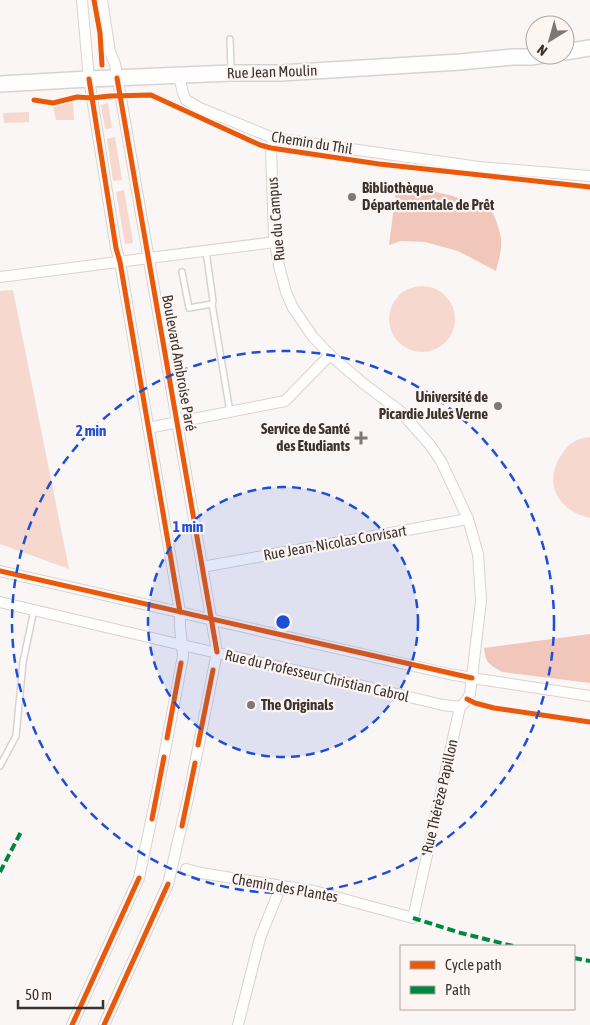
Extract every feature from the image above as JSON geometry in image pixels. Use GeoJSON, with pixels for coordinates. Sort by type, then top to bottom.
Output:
{"type":"FeatureCollection","features":[{"type":"Feature","properties":{"kind":"main road"},"geometry":{"type":"LineString","coordinates":[[575,50],[590,48]]}},
{"type":"Feature","properties":{"kind":"main road","name":"Rue Jean Moulin"},"geometry":{"type":"LineString","coordinates":[[0,84],[231,73],[281,73],[525,57]]}},
{"type":"Feature","properties":{"kind":"street"},"geometry":{"type":"LineString","coordinates":[[72,1025],[139,878],[183,656],[180,612],[120,262],[116,248],[89,79],[82,0]]}},
{"type":"Feature","properties":{"kind":"street","name":"Boulevard Ambroise Paré"},"geometry":{"type":"LineString","coordinates":[[102,0],[110,52],[115,64],[216,652],[168,884],[104,1025]]}},
{"type":"Feature","properties":{"kind":"street","name":"Chemin du Thil"},"geometry":{"type":"LineString","coordinates":[[179,76],[186,100],[200,108],[273,138],[479,166],[590,176]]}},
{"type":"Feature","properties":{"kind":"street","name":"Rue du Campus"},"geometry":{"type":"LineString","coordinates":[[273,138],[271,148],[275,242],[286,292],[293,308],[313,337],[330,355],[400,411],[430,445],[440,461],[468,519],[478,554],[482,601],[472,678]]}},
{"type":"Feature","properties":{"kind":"street"},"geometry":{"type":"LineString","coordinates":[[0,277],[275,242]]}},
{"type":"Feature","properties":{"kind":"street"},"geometry":{"type":"LineString","coordinates":[[148,428],[285,401],[330,355]]}},
{"type":"Feature","properties":{"kind":"street","name":"Rue Jean-Nicolas Corvisart"},"geometry":{"type":"LineString","coordinates":[[202,567],[468,519]]}},
{"type":"Feature","properties":{"kind":"street"},"geometry":{"type":"LineString","coordinates":[[0,571],[472,678],[590,696]]}},
{"type":"Feature","properties":{"kind":"street","name":"Rue du Professeur Christian Cabrol"},"geometry":{"type":"LineString","coordinates":[[0,602],[460,708]]}},
{"type":"Feature","properties":{"kind":"street","name":"Rue Thérèze Papillon"},"geometry":{"type":"LineString","coordinates":[[413,918],[460,708],[470,694],[472,678]]}},
{"type":"Feature","properties":{"kind":"street","name":"Chemin des Plantes"},"geometry":{"type":"LineString","coordinates":[[186,869],[201,874],[314,891],[413,918]]}},
{"type":"Feature","properties":{"kind":"street"},"geometry":{"type":"LineString","coordinates":[[238,1025],[260,938],[281,886]]}},
{"type":"Feature","properties":{"kind":"lane"},"geometry":{"type":"LineString","coordinates":[[230,39],[231,73]]}},
{"type":"Feature","properties":{"kind":"lane"},"geometry":{"type":"LineString","coordinates":[[206,252],[212,304],[230,412]]}},
{"type":"Feature","properties":{"kind":"lane"},"geometry":{"type":"LineString","coordinates":[[182,272],[189,308],[212,304]]}},
{"type":"Feature","properties":{"kind":"lane"},"geometry":{"type":"LineString","coordinates":[[0,766],[16,736],[23,662],[34,610]]}},
{"type":"Feature","properties":{"kind":"shaded area"},"geometry":{"type":"Polygon","coordinates":[[[73,101],[74,120],[56,120],[53,107],[73,101]]]}},
{"type":"Feature","properties":{"kind":"shaded area"},"geometry":{"type":"Polygon","coordinates":[[[108,103],[112,128],[105,129],[101,105],[108,103]]]}},
{"type":"Feature","properties":{"kind":"shaded area"},"geometry":{"type":"Polygon","coordinates":[[[29,112],[29,122],[4,123],[3,113],[29,112]]]}},
{"type":"Feature","properties":{"kind":"shaded area"},"geometry":{"type":"Polygon","coordinates":[[[115,137],[122,180],[113,181],[107,139],[115,137]]]}},
{"type":"Feature","properties":{"kind":"shaded area"},"geometry":{"type":"Polygon","coordinates":[[[397,183],[453,196],[493,213],[501,236],[500,254],[496,271],[458,251],[425,242],[401,241],[389,245],[397,183]]]}},
{"type":"Feature","properties":{"kind":"shaded area"},"geometry":{"type":"Polygon","coordinates":[[[124,190],[133,243],[125,244],[116,192],[124,190]]]}},
{"type":"Feature","properties":{"kind":"shaded area"},"geometry":{"type":"Polygon","coordinates":[[[422,286],[435,289],[445,296],[452,306],[455,319],[452,332],[445,342],[435,349],[422,352],[409,349],[399,342],[392,332],[389,319],[392,306],[399,296],[409,289],[422,286]]]}},
{"type":"Feature","properties":{"kind":"shaded area"},"geometry":{"type":"Polygon","coordinates":[[[13,290],[69,569],[0,544],[0,291],[13,290]]]}},
{"type":"Feature","properties":{"kind":"shaded area"},"geometry":{"type":"Polygon","coordinates":[[[590,437],[590,518],[569,509],[562,502],[556,494],[553,475],[556,465],[568,447],[577,440],[590,437]]]}},
{"type":"Feature","properties":{"kind":"shaded area"},"geometry":{"type":"Polygon","coordinates":[[[590,634],[590,683],[502,672],[489,663],[484,648],[590,634]]]}},
{"type":"Feature","properties":{"kind":"marked path"},"geometry":{"type":"LineString","coordinates":[[0,872],[22,830]]}},
{"type":"Feature","properties":{"kind":"marked path"},"geometry":{"type":"LineString","coordinates":[[413,918],[509,945]]}},
{"type":"Feature","properties":{"kind":"marked path"},"geometry":{"type":"LineString","coordinates":[[575,958],[590,961]]}},
{"type":"Feature","properties":{"kind":"cycle path"},"geometry":{"type":"LineString","coordinates":[[94,0],[100,33],[102,65]]}},
{"type":"Feature","properties":{"kind":"cycle path"},"geometry":{"type":"LineString","coordinates":[[117,78],[217,652]]}},
{"type":"Feature","properties":{"kind":"cycle path"},"geometry":{"type":"LineString","coordinates":[[89,79],[116,248],[120,262],[180,612]]}},
{"type":"Feature","properties":{"kind":"cycle path"},"geometry":{"type":"LineString","coordinates":[[34,100],[53,103],[77,97],[151,95],[260,145],[271,148],[379,164],[590,187]]}},
{"type":"Feature","properties":{"kind":"cycle path"},"geometry":{"type":"LineString","coordinates":[[0,571],[472,678]]}},
{"type":"Feature","properties":{"kind":"cycle path"},"geometry":{"type":"LineString","coordinates":[[167,738],[181,663]]}},
{"type":"Feature","properties":{"kind":"cycle path"},"geometry":{"type":"LineString","coordinates":[[198,745],[213,670]]}},
{"type":"Feature","properties":{"kind":"cycle path"},"geometry":{"type":"LineString","coordinates":[[467,699],[494,708],[590,722]]}},
{"type":"Feature","properties":{"kind":"cycle path"},"geometry":{"type":"LineString","coordinates":[[152,819],[164,757]]}},
{"type":"Feature","properties":{"kind":"cycle path"},"geometry":{"type":"LineString","coordinates":[[182,826],[195,763]]}},
{"type":"Feature","properties":{"kind":"cycle path"},"geometry":{"type":"LineString","coordinates":[[72,1025],[139,878]]}},
{"type":"Feature","properties":{"kind":"cycle path"},"geometry":{"type":"LineString","coordinates":[[104,1025],[168,884]]}},
{"type":"Feature","properties":{"kind":"place","name":"Bibliothèque Départementale de Prêt"},"geometry":{"type":"Point","coordinates":[352,197]}},
{"type":"Feature","properties":{"kind":"place","name":"Université de Picardie Jules Verne"},"geometry":{"type":"Point","coordinates":[498,406]}},
{"type":"Feature","properties":{"kind":"place","name":"Service de Santé des Etudiants"},"geometry":{"type":"Point","coordinates":[361,438]}},
{"type":"Feature","properties":{"kind":"place","name":"The Originals"},"geometry":{"type":"Point","coordinates":[251,705]}}]}
